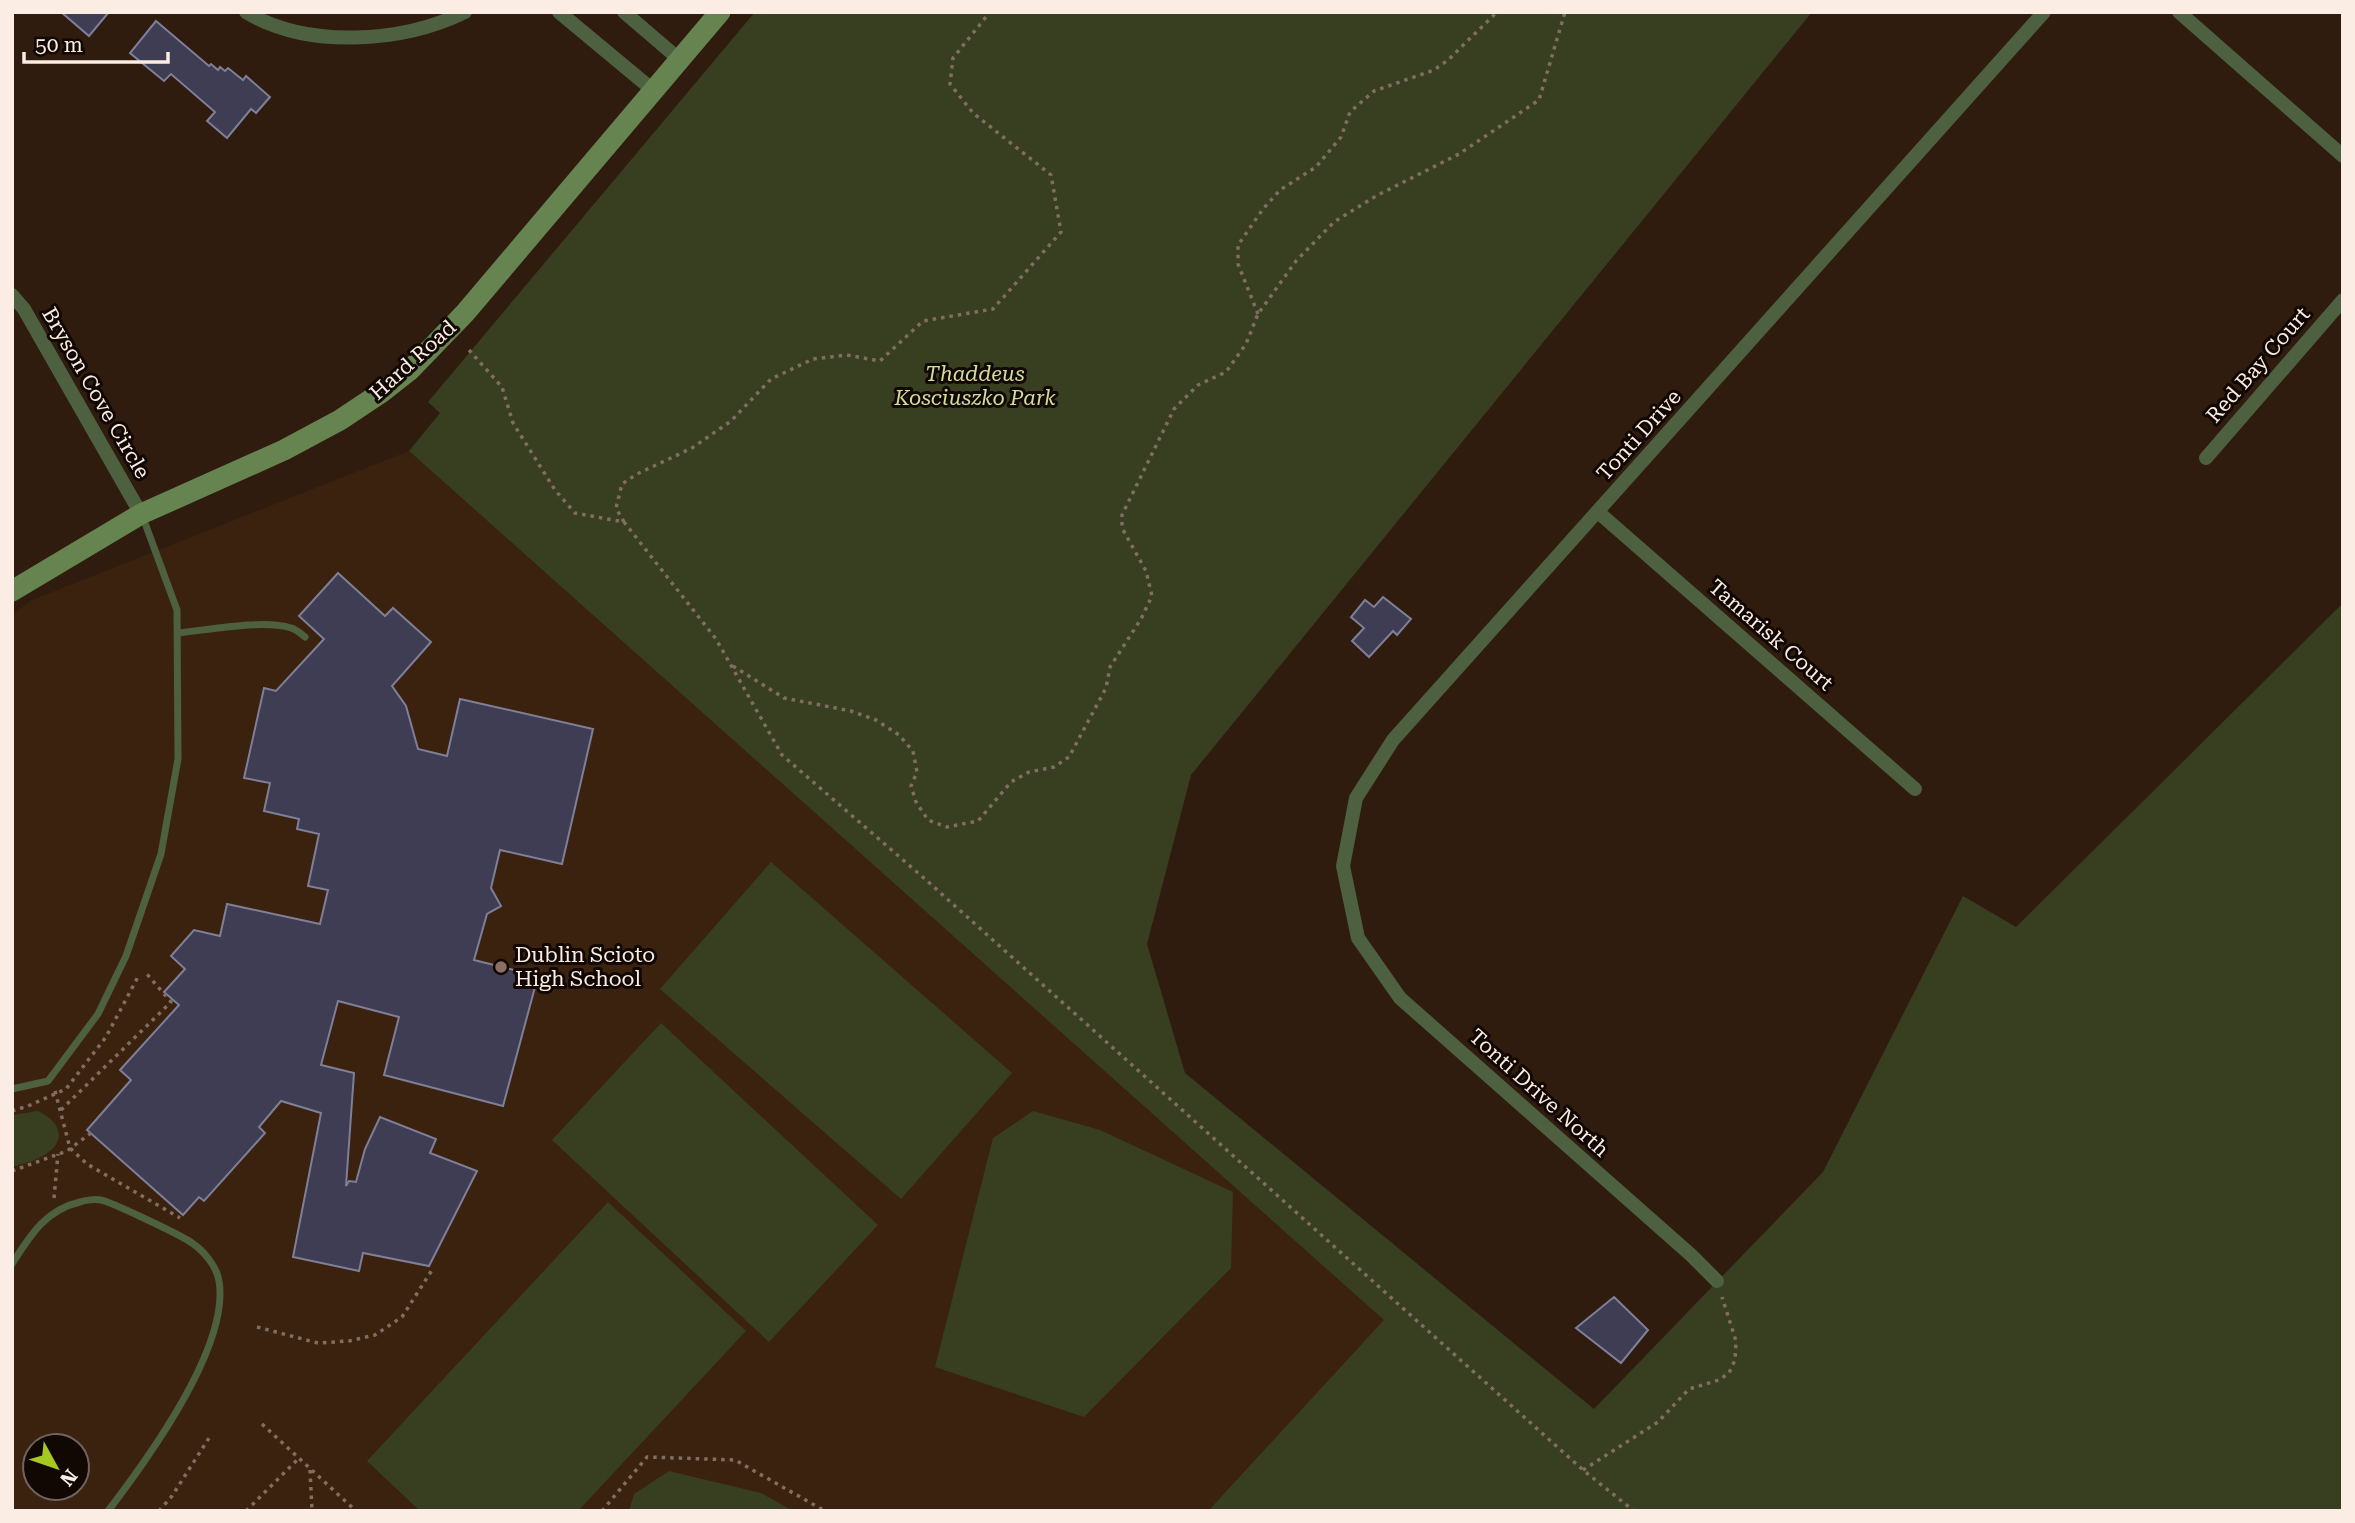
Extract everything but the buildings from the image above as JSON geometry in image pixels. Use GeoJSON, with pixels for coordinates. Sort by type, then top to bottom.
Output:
{"type":"FeatureCollection","features":[{"type":"Feature","properties":{"kind":"main road","name":"Hard Road"},"geometry":{"type":"LineString","coordinates":[[12,591],[141,514],[284,450],[341,420],[401,377],[436,345],[465,313],[720,12]]}},
{"type":"Feature","properties":{"kind":"street"},"geometry":{"type":"LineString","coordinates":[[246,12],[287,31],[320,36],[371,37],[406,32],[465,12]]}},
{"type":"Feature","properties":{"kind":"street"},"geometry":{"type":"LineString","coordinates":[[558,12],[654,91]]}},
{"type":"Feature","properties":{"kind":"street"},"geometry":{"type":"LineString","coordinates":[[624,12],[680,60]]}},
{"type":"Feature","properties":{"kind":"street","name":"Tonti Drive"},"geometry":{"type":"LineString","coordinates":[[1354,920],[1343,866],[1356,798],[1393,740],[2043,12]]}},
{"type":"Feature","properties":{"kind":"street"},"geometry":{"type":"LineString","coordinates":[[2179,12],[2343,156]]}},
{"type":"Feature","properties":{"kind":"street","name":"Bryson Cove Circle"},"geometry":{"type":"LineString","coordinates":[[12,295],[24,309],[141,514]]}},
{"type":"Feature","properties":{"kind":"street","name":"Red Bay Court"},"geometry":{"type":"LineString","coordinates":[[2206,458],[2343,300]]}},
{"type":"Feature","properties":{"kind":"street","name":"Tamarisk Court"},"geometry":{"type":"LineString","coordinates":[[1598,512],[1915,789]]}},
{"type":"Feature","properties":{"kind":"street","name":"Tonti Drive North"},"geometry":{"type":"LineString","coordinates":[[1354,920],[1358,938],[1400,998],[1691,1255],[1717,1282]]}},
{"type":"Feature","properties":{"kind":"lane"},"geometry":{"type":"LineString","coordinates":[[12,1089],[48,1081],[98,1014],[126,957],[161,854],[178,760],[177,610],[141,514]]}},
{"type":"Feature","properties":{"kind":"lane"},"geometry":{"type":"LineString","coordinates":[[178,633],[279,625],[294,628],[305,637]]}},
{"type":"Feature","properties":{"kind":"lane"},"geometry":{"type":"LineString","coordinates":[[12,1265],[36,1228],[52,1212],[79,1202],[102,1199],[192,1242],[209,1259],[219,1278],[220,1294],[215,1329],[191,1385],[150,1455],[108,1511]]}},
{"type":"Feature","properties":{"kind":"path"},"geometry":{"type":"LineString","coordinates":[[990,12],[953,58],[950,83],[973,113],[1051,175],[1061,232],[993,309],[923,321],[880,360],[847,355],[813,359],[771,379],[731,421],[692,448],[622,484],[616,508],[624,522],[716,639],[782,755],[925,879],[1583,1470],[1634,1511]]}},
{"type":"Feature","properties":{"kind":"path"},"geometry":{"type":"LineString","coordinates":[[1258,314],[1238,264],[1238,245],[1263,209],[1280,190],[1316,167],[1341,137],[1350,112],[1374,91],[1441,65],[1497,12]]}},
{"type":"Feature","properties":{"kind":"path"},"geometry":{"type":"LineString","coordinates":[[731,665],[784,698],[851,711],[876,720],[899,735],[914,751],[917,772],[911,786],[916,802],[928,820],[947,827],[978,821],[1011,782],[1029,772],[1054,767],[1069,757],[1106,688],[1110,667],[1152,596],[1146,571],[1122,528],[1122,515],[1174,409],[1198,385],[1226,373],[1246,345],[1258,314],[1296,261],[1334,222],[1376,196],[1459,154],[1539,100],[1565,12]]}},
{"type":"Feature","properties":{"kind":"path"},"geometry":{"type":"LineString","coordinates":[[469,350],[502,387],[513,423],[555,490],[575,513],[624,522]]}},
{"type":"Feature","properties":{"kind":"path"},"geometry":{"type":"LineString","coordinates":[[61,1110],[171,1002],[146,974]]}},
{"type":"Feature","properties":{"kind":"path"},"geometry":{"type":"LineString","coordinates":[[48,1081],[57,1093],[70,1148],[87,1164],[180,1218]]}},
{"type":"Feature","properties":{"kind":"path"},"geometry":{"type":"LineString","coordinates":[[12,1171],[58,1154],[91,1133]]}},
{"type":"Feature","properties":{"kind":"path"},"geometry":{"type":"LineString","coordinates":[[52,1212],[58,1154]]}},
{"type":"Feature","properties":{"kind":"path"},"geometry":{"type":"LineString","coordinates":[[257,1327],[318,1343],[349,1341],[375,1335],[402,1317],[432,1270]]}},
{"type":"Feature","properties":{"kind":"path"},"geometry":{"type":"LineString","coordinates":[[1583,1470],[1658,1422],[1689,1389],[1719,1380],[1729,1373],[1735,1360],[1736,1340],[1717,1282]]}},
{"type":"Feature","properties":{"kind":"path"},"geometry":{"type":"LineString","coordinates":[[262,1424],[356,1511]]}},
{"type":"Feature","properties":{"kind":"path"},"geometry":{"type":"LineString","coordinates":[[159,1511],[172,1496],[209,1438]]}},
{"type":"Feature","properties":{"kind":"path"},"geometry":{"type":"LineString","coordinates":[[602,1511],[647,1457],[735,1460],[825,1511]]}},
{"type":"Feature","properties":{"kind":"path"},"geometry":{"type":"LineString","coordinates":[[246,1511],[299,1458]]}},
{"type":"Feature","properties":{"kind":"path"},"geometry":{"type":"LineString","coordinates":[[310,1468],[312,1511]]}},
{"type":"Feature","properties":{"kind":"shaded area","name":"Dublin Scioto High School"},"geometry":{"type":"Polygon","coordinates":[[[409,451],[1385,1320],[1208,1511],[12,1511],[12,615],[32,600],[409,451]]]}},
{"type":"Feature","properties":{"kind":"green space","name":"Thaddeus Kosciuszko Park"},"geometry":{"type":"Polygon","coordinates":[[[755,12],[1812,12],[1191,775],[1147,944],[1185,1073],[1594,1409],[1823,1172],[1963,896],[2016,927],[2343,603],[2343,1511],[1208,1511],[1384,1320],[409,451],[440,413],[428,402],[755,12]]]}},
{"type":"Feature","properties":{"kind":"green space"},"geometry":{"type":"Polygon","coordinates":[[[771,862],[1012,1073],[901,1199],[660,989],[771,862]]]}},
{"type":"Feature","properties":{"kind":"green space"},"geometry":{"type":"Polygon","coordinates":[[[661,1023],[878,1225],[769,1342],[552,1140],[661,1023]]]}},
{"type":"Feature","properties":{"kind":"green space"},"geometry":{"type":"Polygon","coordinates":[[[38,1111],[47,1116],[57,1128],[58,1141],[48,1153],[12,1167],[12,1115],[38,1111]]]}},
{"type":"Feature","properties":{"kind":"green space"},"geometry":{"type":"Polygon","coordinates":[[[1033,1111],[1100,1130],[1233,1192],[1231,1268],[1084,1417],[935,1367],[993,1138],[1033,1111]]]}},
{"type":"Feature","properties":{"kind":"green space"},"geometry":{"type":"Polygon","coordinates":[[[608,1202],[746,1331],[578,1511],[420,1511],[367,1461],[608,1202]]]}},
{"type":"Feature","properties":{"kind":"green space"},"geometry":{"type":"Polygon","coordinates":[[[669,1471],[761,1493],[793,1511],[629,1511],[634,1494],[669,1471]]]}},
{"type":"Feature","properties":{"kind":"place","name":"Dublin Scioto High School"},"geometry":{"type":"Point","coordinates":[501,967]}}]}
